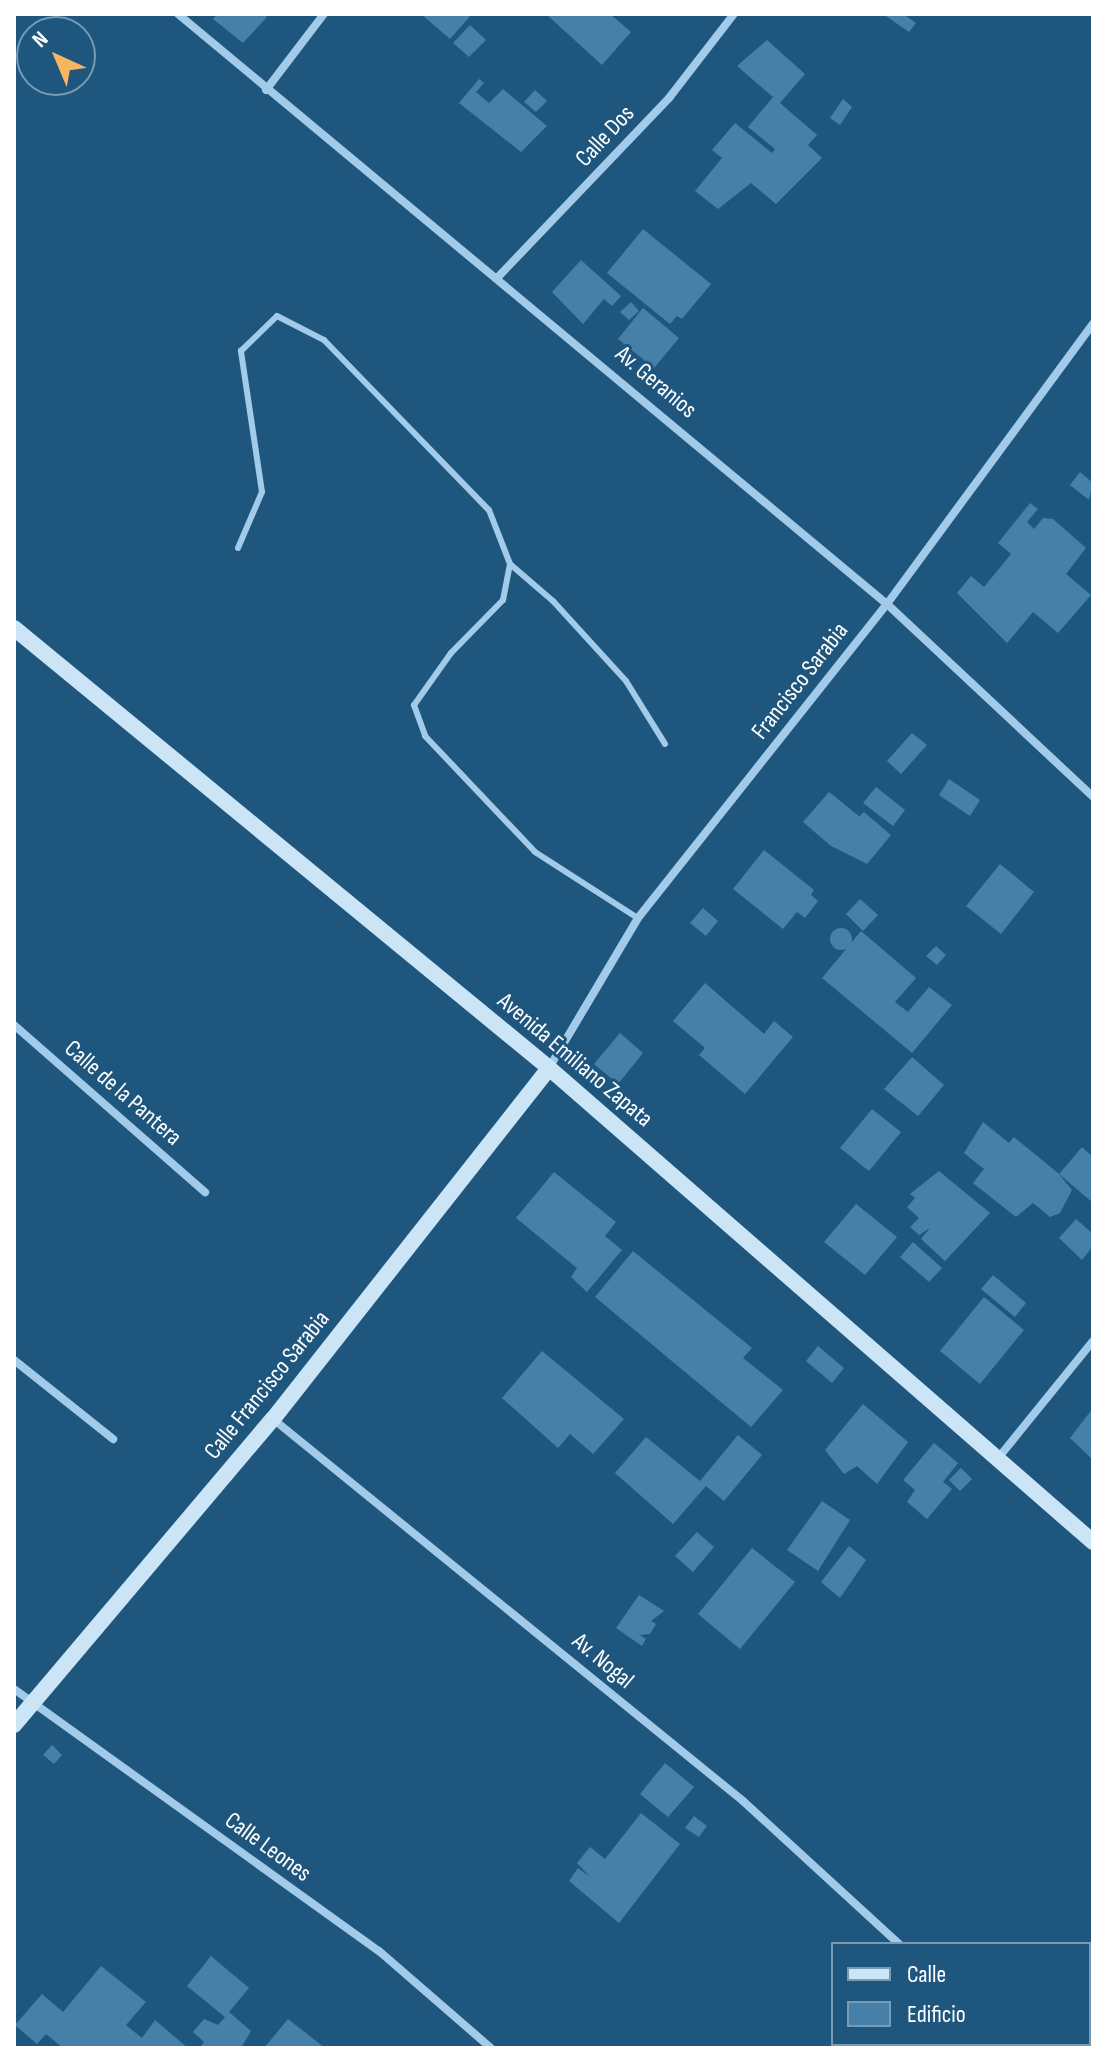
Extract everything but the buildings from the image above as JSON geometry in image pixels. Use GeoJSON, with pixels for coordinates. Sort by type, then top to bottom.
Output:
{"type":"FeatureCollection","features":[{"type":"Feature","properties":{"kind":"main road","name":"Avenida Emiliano Zapata"},"geometry":{"type":"LineString","coordinates":[[14,628],[549,1068],[1093,1542]]}},
{"type":"Feature","properties":{"kind":"main road","name":"Calle Francisco Sarabia"},"geometry":{"type":"LineString","coordinates":[[14,1725],[273,1419],[549,1068]]}},
{"type":"Feature","properties":{"kind":"street","name":"Av. Geranios"},"geometry":{"type":"LineString","coordinates":[[178,14],[266,90],[498,277],[887,604],[1093,797]]}},
{"type":"Feature","properties":{"kind":"street"},"geometry":{"type":"LineString","coordinates":[[266,90],[324,14]]}},
{"type":"Feature","properties":{"kind":"street","name":"Calle Dos"},"geometry":{"type":"LineString","coordinates":[[498,277],[669,98],[734,14]]}},
{"type":"Feature","properties":{"kind":"street","name":"Francisco Sarabia"},"geometry":{"type":"LineString","coordinates":[[549,1068],[638,918],[887,604],[1093,324]]}},
{"type":"Feature","properties":{"kind":"street","name":"Calle de la Pantera"},"geometry":{"type":"LineString","coordinates":[[14,1025],[205,1192]]}},
{"type":"Feature","properties":{"kind":"street"},"geometry":{"type":"LineString","coordinates":[[999,1457],[1093,1341]]}},
{"type":"Feature","properties":{"kind":"street"},"geometry":{"type":"LineString","coordinates":[[14,1360],[113,1439]]}},
{"type":"Feature","properties":{"kind":"street","name":"Av. Nogal"},"geometry":{"type":"LineString","coordinates":[[273,1419],[743,1801],[897,1942]]}},
{"type":"Feature","properties":{"kind":"street","name":"Calle Leones"},"geometry":{"type":"LineString","coordinates":[[14,1689],[379,1951],[491,2048]]}},
{"type":"Feature","properties":{"kind":"lane"},"geometry":{"type":"LineString","coordinates":[[238,548],[262,492],[241,351],[277,316],[324,340],[489,510],[510,564],[553,601],[626,681],[665,744]]}},
{"type":"Feature","properties":{"kind":"lane"},"geometry":{"type":"LineString","coordinates":[[510,564],[503,600],[451,653],[414,705],[425,736],[535,852],[638,918]]}}]}
